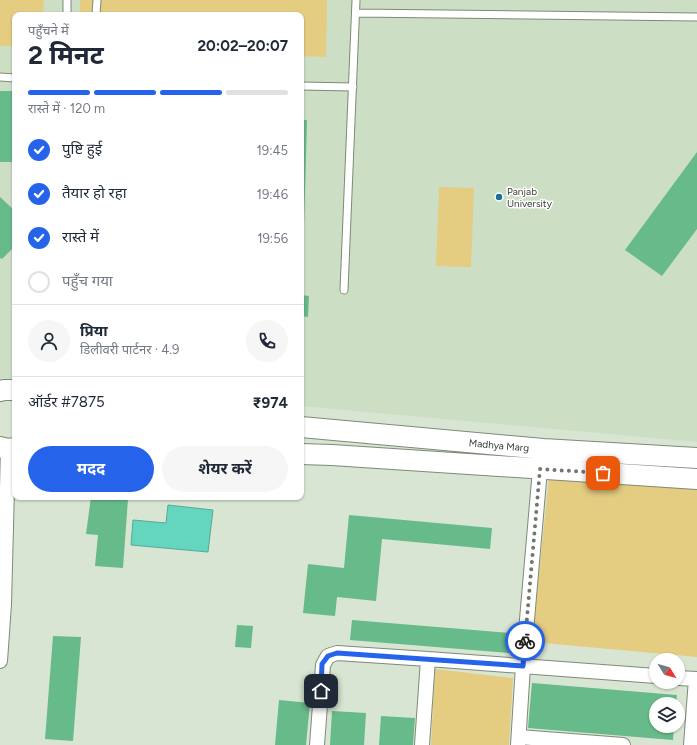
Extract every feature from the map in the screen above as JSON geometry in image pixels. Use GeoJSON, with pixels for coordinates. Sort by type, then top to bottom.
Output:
{"type":"FeatureCollection","features":[{"type":"Feature","properties":{"kind":"main road"},"geometry":{"type":"LineString","coordinates":[[0,391],[12,390]]}},
{"type":"Feature","properties":{"kind":"main road","name":"Madhya Marg"},"geometry":{"type":"LineString","coordinates":[[304,427],[543,449],[697,458]]}},
{"type":"Feature","properties":{"kind":"main road"},"geometry":{"type":"LineString","coordinates":[[304,454],[697,479]]}},
{"type":"Feature","properties":{"kind":"street"},"geometry":{"type":"LineString","coordinates":[[0,661],[8,448]]}},
{"type":"Feature","properties":{"kind":"street"},"geometry":{"type":"LineString","coordinates":[[540,469],[518,741],[623,745]]}},
{"type":"Feature","properties":{"kind":"street"},"geometry":{"type":"LineString","coordinates":[[317,745],[322,664],[328,656],[337,653],[428,658],[649,675]]}},
{"type":"Feature","properties":{"kind":"street"},"geometry":{"type":"LineString","coordinates":[[422,745],[428,658]]}},
{"type":"Feature","properties":{"kind":"street"},"geometry":{"type":"LineString","coordinates":[[685,678],[697,679],[691,745]]}},
{"type":"Feature","properties":{"kind":"lane"},"geometry":{"type":"LineString","coordinates":[[67,0],[67,12]]}},
{"type":"Feature","properties":{"kind":"lane"},"geometry":{"type":"LineString","coordinates":[[96,0],[96,12]]}},
{"type":"Feature","properties":{"kind":"lane"},"geometry":{"type":"LineString","coordinates":[[344,290],[356,0]]}},
{"type":"Feature","properties":{"kind":"lane"},"geometry":{"type":"LineString","coordinates":[[356,13],[697,17]]}},
{"type":"Feature","properties":{"kind":"lane"},"geometry":{"type":"LineString","coordinates":[[0,77],[12,78]]}},
{"type":"Feature","properties":{"kind":"lane"},"geometry":{"type":"LineString","coordinates":[[304,86],[353,87]]}},
{"type":"Feature","properties":{"kind":"shaded area","name":"Panjab University"},"geometry":{"type":"Polygon","coordinates":[[[0,0],[697,0],[697,442],[304,406],[304,12],[12,12],[12,381],[0,380],[0,0]]]}},
{"type":"Feature","properties":{"kind":"shaded area"},"geometry":{"type":"Polygon","coordinates":[[[0,0],[44,0],[43,12],[12,12],[12,46],[0,46],[0,0]]]}},
{"type":"Feature","properties":{"kind":"shaded area"},"geometry":{"type":"Polygon","coordinates":[[[80,0],[327,0],[326,57],[304,56],[304,12],[80,12],[80,0]]]}},
{"type":"Feature","properties":{"kind":"shaded area"},"geometry":{"type":"Polygon","coordinates":[[[439,187],[474,188],[471,267],[436,266],[439,187]]]}},
{"type":"Feature","properties":{"kind":"shaded area"},"geometry":{"type":"Polygon","coordinates":[[[549,477],[697,488],[697,657],[685,656],[685,653],[653,653],[532,642],[549,477]]]}},
{"type":"Feature","properties":{"kind":"shaded area"},"geometry":{"type":"Polygon","coordinates":[[[435,669],[513,678],[509,745],[431,745],[435,669]]]}},
{"type":"Feature","properties":{"kind":"water"},"geometry":{"type":"Polygon","coordinates":[[[168,505],[213,510],[208,552],[131,545],[133,520],[166,523],[168,505]]]}},
{"type":"Feature","properties":{"kind":"building"},"geometry":{"type":"Polygon","coordinates":[[[0,91],[12,91],[12,162],[0,162],[0,91]]]}},
{"type":"Feature","properties":{"kind":"building"},"geometry":{"type":"Polygon","coordinates":[[[304,120],[307,120],[304,226],[304,120]]]}},
{"type":"Feature","properties":{"kind":"building"},"geometry":{"type":"Polygon","coordinates":[[[697,152],[697,229],[662,276],[625,250],[697,152]]]}},
{"type":"Feature","properties":{"kind":"building"},"geometry":{"type":"Polygon","coordinates":[[[0,197],[12,208],[12,249],[2,259],[0,258],[0,197]]]}},
{"type":"Feature","properties":{"kind":"building"},"geometry":{"type":"Polygon","coordinates":[[[304,295],[309,296],[308,317],[304,316],[304,295]]]}},
{"type":"Feature","properties":{"kind":"building"},"geometry":{"type":"Polygon","coordinates":[[[91,500],[128,500],[123,568],[95,566],[98,535],[86,534],[91,500]]]}},
{"type":"Feature","properties":{"kind":"building"},"geometry":{"type":"Polygon","coordinates":[[[349,515],[492,528],[490,549],[382,539],[376,601],[337,597],[335,616],[303,613],[308,564],[344,568],[349,515]]]}},
{"type":"Feature","properties":{"kind":"building"},"geometry":{"type":"Polygon","coordinates":[[[352,620],[511,633],[509,653],[350,640],[352,620]]]}},
{"type":"Feature","properties":{"kind":"building"},"geometry":{"type":"Polygon","coordinates":[[[237,625],[253,626],[251,648],[235,647],[237,625]]]}},
{"type":"Feature","properties":{"kind":"building"},"geometry":{"type":"Polygon","coordinates":[[[53,636],[81,637],[73,741],[45,739],[53,636]]]}},
{"type":"Feature","properties":{"kind":"building"},"geometry":{"type":"Polygon","coordinates":[[[532,683],[677,695],[677,697],[649,697],[649,733],[674,733],[673,740],[528,728],[532,683]]]}},
{"type":"Feature","properties":{"kind":"building"},"geometry":{"type":"Polygon","coordinates":[[[279,700],[310,703],[306,745],[275,745],[279,700]]]}},
{"type":"Feature","properties":{"kind":"building"},"geometry":{"type":"Polygon","coordinates":[[[332,711],[366,713],[364,745],[330,745],[332,711]]]}},
{"type":"Feature","properties":{"kind":"building"},"geometry":{"type":"Polygon","coordinates":[[[381,716],[415,718],[413,745],[379,745],[381,716]]]}},
{"type":"Feature","properties":{"kind":"way so far"},"geometry":{"type":"LineString","coordinates":[[525,641],[540,469],[603,473]]}},
{"type":"Feature","properties":{"kind":"place","name":"Panjab University"},"geometry":{"type":"Point","coordinates":[499,197]}},
{"type":"Feature","properties":{"kind":"route"},"geometry":{"type":"LineString","coordinates":[[321,691],[322,664],[328,656],[337,653],[428,658],[523,666],[525,641]]}}]}
